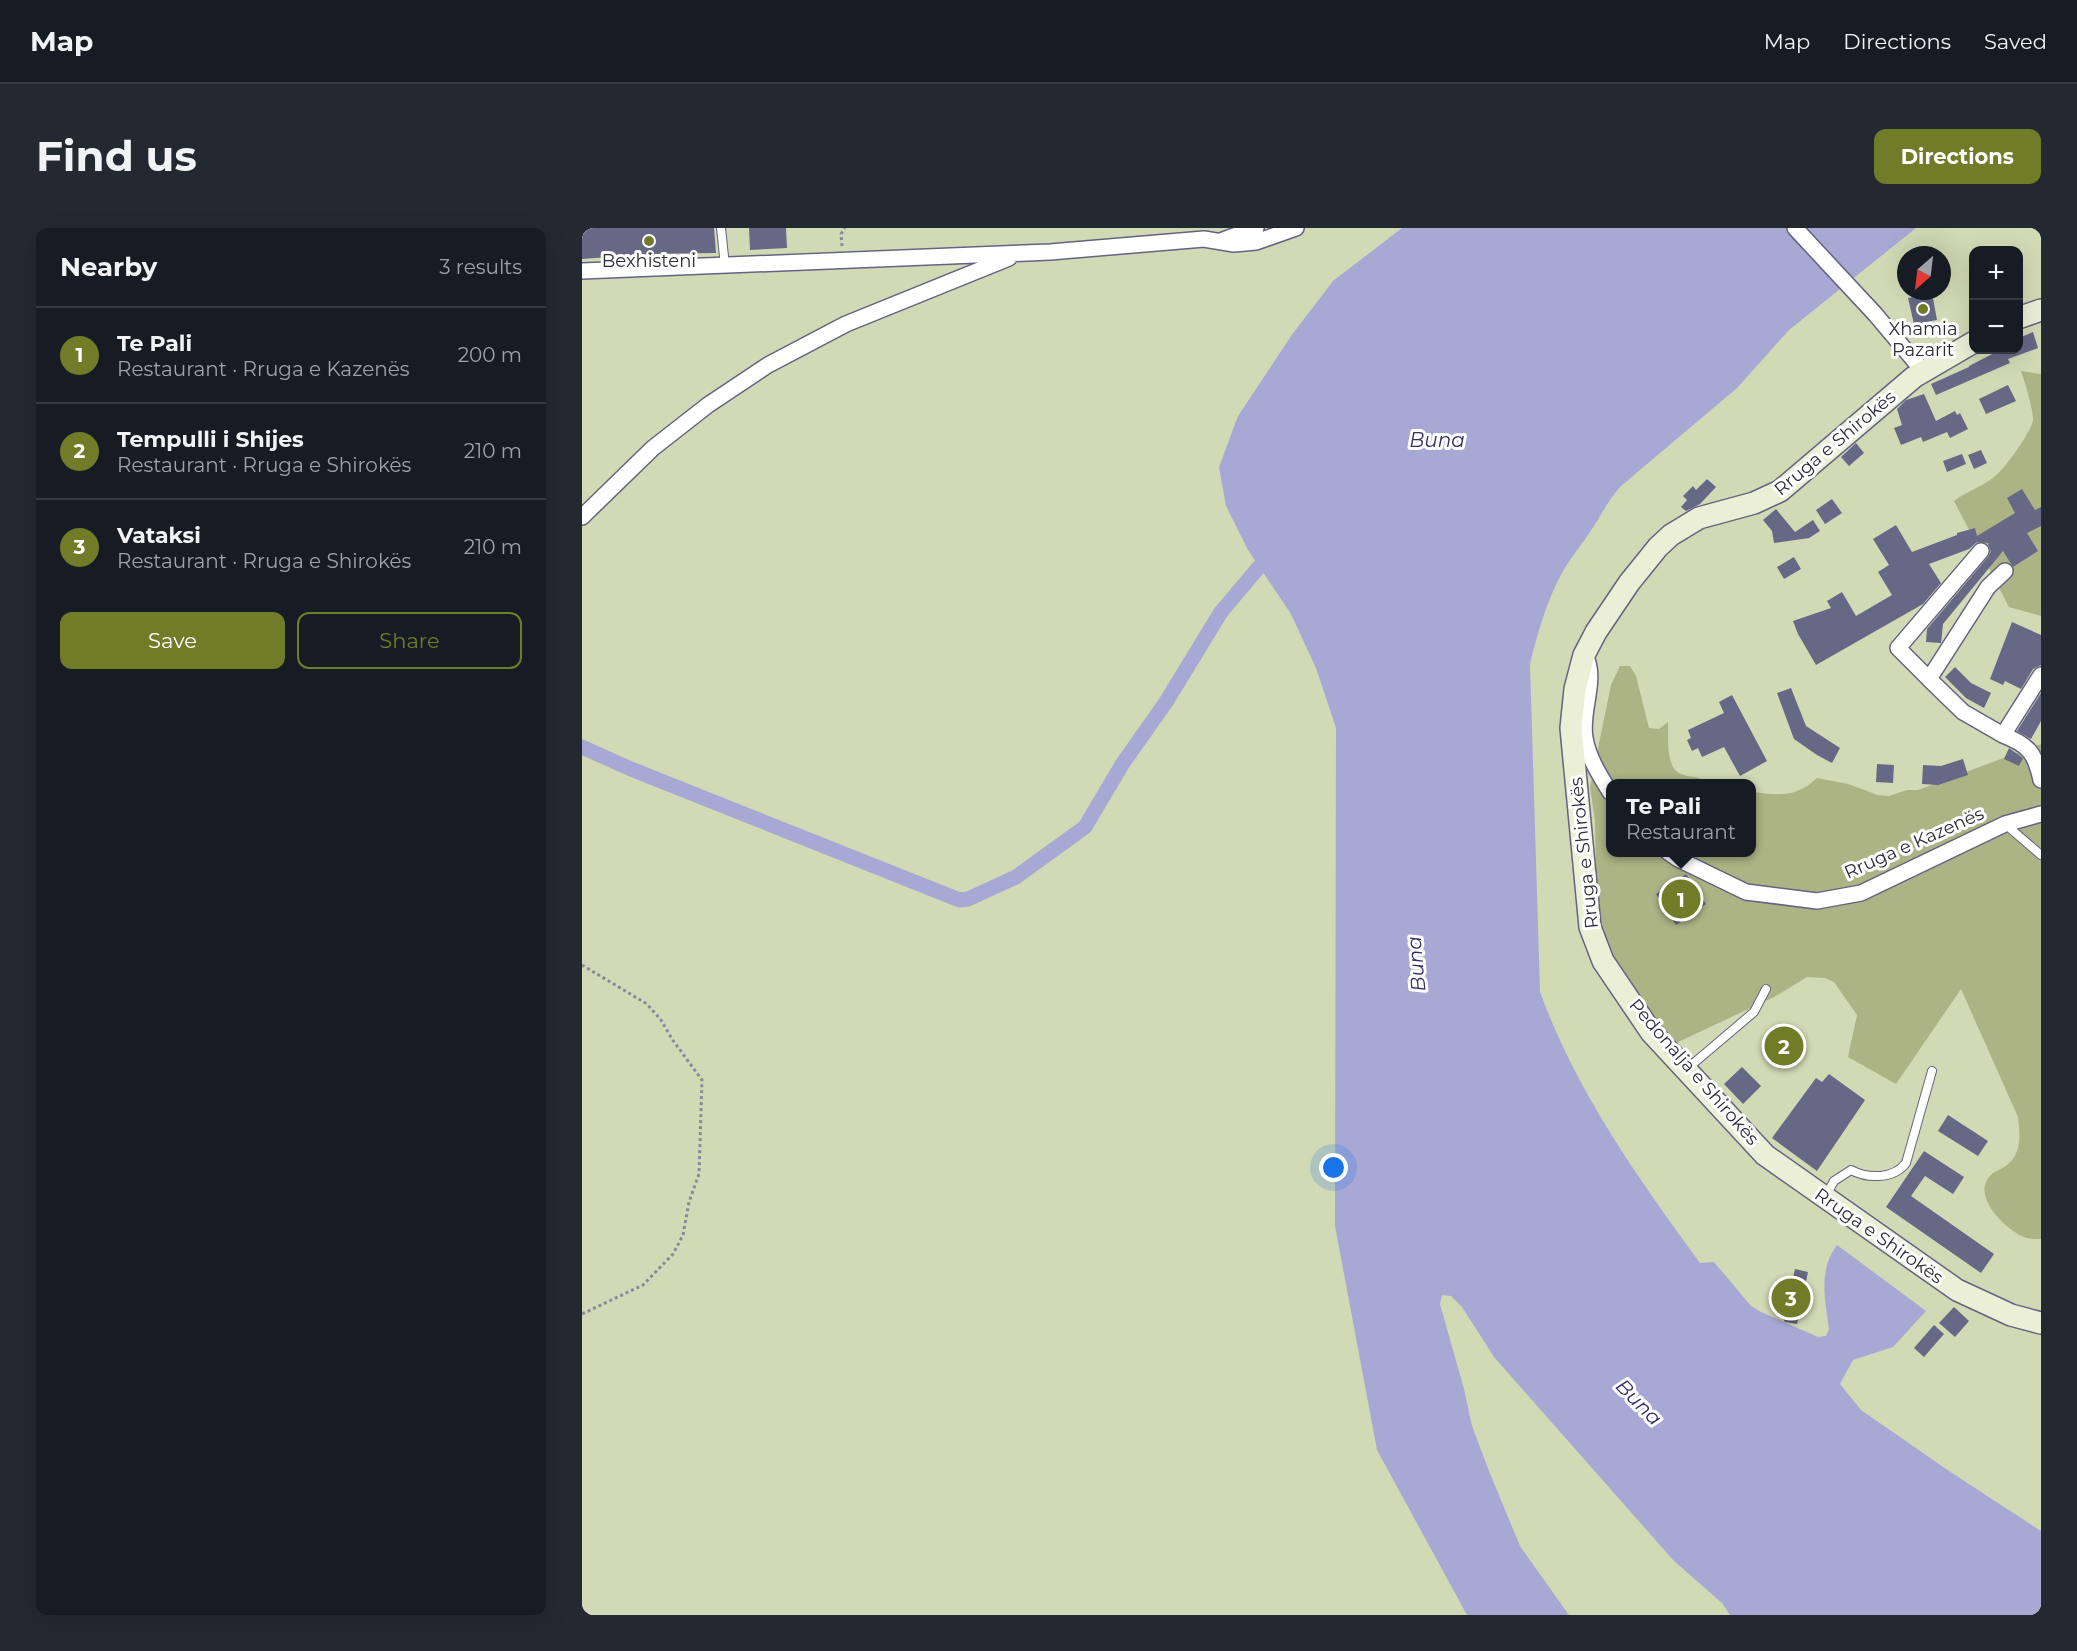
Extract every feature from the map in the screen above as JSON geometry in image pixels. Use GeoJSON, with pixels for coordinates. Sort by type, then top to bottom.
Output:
{"type":"FeatureCollection","features":[{"type":"Feature","properties":{"kind":"main road"},"geometry":{"type":"LineString","coordinates":[[2023,317],[2041,310]]}},
{"type":"Feature","properties":{"kind":"main road","name":"Rruga e Shirokës"},"geometry":{"type":"LineString","coordinates":[[1969,345],[1923,371],[1780,491],[1754,503],[1699,518],[1671,535],[1658,547],[1629,583],[1596,632],[1584,655],[1575,689],[1571,728],[1590,927],[1603,961],[1651,1032],[1765,1155],[1957,1290],[2011,1315],[2041,1323]]}},
{"type":"Feature","properties":{"kind":"street"},"geometry":{"type":"LineString","coordinates":[[1218,242],[1256,228]]}},
{"type":"Feature","properties":{"kind":"street"},"geometry":{"type":"LineString","coordinates":[[582,271],[1020,253],[1204,239],[1234,244],[1256,242],[1296,228]]}},
{"type":"Feature","properties":{"kind":"street"},"geometry":{"type":"LineString","coordinates":[[1795,228],[1875,314],[1923,371]]}},
{"type":"Feature","properties":{"kind":"street"},"geometry":{"type":"LineString","coordinates":[[582,517],[652,448],[708,405],[768,365],[846,324],[1020,253]]}},
{"type":"Feature","properties":{"kind":"street"},"geometry":{"type":"LineString","coordinates":[[1982,551],[1898,648],[1963,712],[2020,742],[2028,749],[2036,761],[2041,780]]}},
{"type":"Feature","properties":{"kind":"street"},"geometry":{"type":"LineString","coordinates":[[1929,679],[1988,586],[2005,571]]}},
{"type":"Feature","properties":{"kind":"street"},"geometry":{"type":"LineString","coordinates":[[1584,655],[1590,671],[1584,736],[1588,750],[1606,783]]}},
{"type":"Feature","properties":{"kind":"street"},"geometry":{"type":"LineString","coordinates":[[2003,735],[2041,675]]}},
{"type":"Feature","properties":{"kind":"street","name":"Rruga e Kazenës"},"geometry":{"type":"LineString","coordinates":[[1675,857],[1746,892],[1817,901],[1861,892],[2005,824],[2041,814]]}},
{"type":"Feature","properties":{"kind":"lane"},"geometry":{"type":"LineString","coordinates":[[721,228],[725,266]]}},
{"type":"Feature","properties":{"kind":"lane"},"geometry":{"type":"LineString","coordinates":[[2005,824],[2041,855]]}},
{"type":"Feature","properties":{"kind":"lane"},"geometry":{"type":"LineString","coordinates":[[1686,1069],[1754,1012],[1766,989]]}},
{"type":"Feature","properties":{"kind":"lane"},"geometry":{"type":"LineString","coordinates":[[1824,1198],[1834,1181],[1851,1170],[1858,1174],[1889,1175],[1901,1170],[1906,1163],[1932,1071]]}},
{"type":"Feature","properties":{"kind":"path"},"geometry":{"type":"LineString","coordinates":[[582,965],[647,1004],[661,1020],[702,1080],[699,1174],[688,1202],[683,1234],[667,1262],[643,1285],[582,1314]]}},
{"type":"Feature","properties":{"kind":"green space"},"geometry":{"type":"Polygon","coordinates":[[[582,228],[2041,228],[2041,1615],[582,1615],[582,228]]]}},
{"type":"Feature","properties":{"kind":"green space"},"geometry":{"type":"Polygon","coordinates":[[[2021,371],[2041,374],[2041,616],[2009,607],[1954,501],[1985,484],[1999,473],[2028,433],[2033,416],[2021,371]]]}},
{"type":"Feature","properties":{"kind":"green space"},"geometry":{"type":"Polygon","coordinates":[[[1620,666],[1630,666],[1636,676],[1649,728],[1659,729],[1668,722],[1669,753],[1673,767],[1684,775],[1700,779],[1606,779],[1606,857],[1756,857],[1756,792],[1787,794],[1802,789],[1817,778],[1889,796],[1907,790],[1918,790],[2041,744],[2041,1239],[2027,1238],[2012,1230],[1996,1216],[1986,1198],[1984,1190],[1986,1182],[1992,1174],[2012,1160],[2018,1149],[2018,1117],[1961,989],[1896,1084],[1848,1057],[1857,1015],[1834,982],[1825,978],[1807,977],[1776,996],[1674,1044],[1647,1018],[1602,939],[1596,876],[1595,821],[1590,787],[1611,685],[1620,666]]]}},
{"type":"Feature","properties":{"kind":"water","name":"Buna"},"geometry":{"type":"Polygon","coordinates":[[[1402,228],[1916,228],[1789,330],[1737,388],[1621,486],[1557,582],[1536,640],[1530,664],[1540,992],[1571,1064],[1590,1099],[1654,1199],[1700,1263],[1714,1262],[1751,1306],[1818,1337],[1826,1336],[1829,1329],[1824,1286],[1825,1275],[1831,1255],[1837,1245],[1926,1311],[1893,1347],[1853,1360],[1840,1384],[1861,1410],[2041,1531],[2041,1615],[1730,1615],[1722,1603],[1674,1561],[1494,1357],[1462,1307],[1451,1296],[1442,1295],[1440,1304],[1472,1426],[1520,1546],[1569,1615],[1467,1615],[1377,1450],[1335,1226],[1336,728],[1316,668],[1291,614],[1248,550],[1226,506],[1219,467],[1238,416],[1291,336],[1333,281],[1402,228]]]}},
{"type":"Feature","properties":{"kind":"building","name":"Bexhisteni"},"geometry":{"type":"Polygon","coordinates":[[[582,228],[714,228],[716,253],[650,254],[582,259],[582,228]]]}},
{"type":"Feature","properties":{"kind":"building"},"geometry":{"type":"Polygon","coordinates":[[[749,228],[786,228],[787,248],[750,250],[749,228]]]}},
{"type":"Feature","properties":{"kind":"building","name":"Xhamia Pazarit"},"geometry":{"type":"Polygon","coordinates":[[[1908,300],[1933,300],[1937,320],[1914,324],[1908,300]]]}},
{"type":"Feature","properties":{"kind":"building"},"geometry":{"type":"Polygon","coordinates":[[[2033,332],[2038,348],[2023,354],[2023,336],[2033,332]]]}},
{"type":"Feature","properties":{"kind":"building"},"geometry":{"type":"Polygon","coordinates":[[[1992,354],[2022,354],[2008,359],[2010,363],[1936,395],[1931,384],[1992,354]]]}},
{"type":"Feature","properties":{"kind":"building"},"geometry":{"type":"Polygon","coordinates":[[[2008,385],[2016,401],[1986,414],[1979,399],[2008,385]]]}},
{"type":"Feature","properties":{"kind":"building"},"geometry":{"type":"Polygon","coordinates":[[[1924,394],[1936,421],[1955,411],[1957,415],[1960,413],[1968,429],[1950,438],[1947,432],[1923,442],[1921,437],[1901,445],[1894,428],[1902,425],[1897,409],[1906,400],[1924,394]]]}},
{"type":"Feature","properties":{"kind":"building"},"geometry":{"type":"Polygon","coordinates":[[[1856,443],[1864,453],[1849,466],[1841,457],[1856,443]]]}},
{"type":"Feature","properties":{"kind":"building"},"geometry":{"type":"Polygon","coordinates":[[[1981,450],[1987,463],[1974,469],[1968,455],[1981,450]]]}},
{"type":"Feature","properties":{"kind":"building"},"geometry":{"type":"Polygon","coordinates":[[[1962,454],[1966,464],[1947,472],[1943,461],[1962,454]]]}},
{"type":"Feature","properties":{"kind":"building"},"geometry":{"type":"Polygon","coordinates":[[[1707,479],[1716,487],[1700,504],[1686,511],[1681,507],[1687,500],[1683,496],[1693,486],[1696,490],[1707,479]]]}},
{"type":"Feature","properties":{"kind":"building"},"geometry":{"type":"Polygon","coordinates":[[[2022,489],[2035,510],[2041,507],[2041,526],[2027,533],[2038,551],[2013,567],[2003,551],[1943,624],[1941,643],[1926,642],[1927,629],[1988,557],[1991,552],[1989,543],[1977,542],[1969,549],[1929,564],[1941,583],[1923,604],[1816,665],[1793,621],[1831,608],[1827,601],[1842,592],[1856,616],[1892,595],[1878,572],[1889,565],[1873,539],[1896,525],[1912,552],[1975,528],[1977,536],[2015,513],[2007,498],[2022,489]]]}},
{"type":"Feature","properties":{"kind":"building"},"geometry":{"type":"Polygon","coordinates":[[[1832,499],[1842,513],[1825,524],[1816,510],[1832,499]]]}},
{"type":"Feature","properties":{"kind":"building"},"geometry":{"type":"Polygon","coordinates":[[[1776,509],[1795,532],[1813,520],[1820,531],[1809,538],[1774,543],[1772,531],[1763,520],[1776,509]]]}},
{"type":"Feature","properties":{"kind":"building"},"geometry":{"type":"Polygon","coordinates":[[[1794,557],[1801,569],[1784,579],[1777,567],[1794,557]]]}},
{"type":"Feature","properties":{"kind":"building"},"geometry":{"type":"Polygon","coordinates":[[[2012,622],[2041,635],[2041,665],[2033,669],[2021,689],[2005,681],[2003,685],[1990,679],[2012,622]]]}},
{"type":"Feature","properties":{"kind":"building"},"geometry":{"type":"Polygon","coordinates":[[[1955,667],[1971,683],[1991,693],[1984,708],[1966,698],[1945,677],[1955,667]]]}},
{"type":"Feature","properties":{"kind":"building"},"geometry":{"type":"Polygon","coordinates":[[[1791,688],[1806,726],[1840,748],[1832,763],[1794,739],[1777,693],[1791,688]]]}},
{"type":"Feature","properties":{"kind":"building"},"geometry":{"type":"Polygon","coordinates":[[[2041,693],[2041,721],[2031,739],[2017,731],[2041,693]]]}},
{"type":"Feature","properties":{"kind":"building"},"geometry":{"type":"Polygon","coordinates":[[[1732,695],[1767,761],[1740,776],[1724,747],[1702,757],[1698,748],[1692,751],[1687,740],[1691,738],[1688,730],[1724,713],[1719,702],[1732,695]]]}},
{"type":"Feature","properties":{"kind":"building"},"geometry":{"type":"Polygon","coordinates":[[[2009,748],[2023,758],[2019,766],[2004,759],[2009,748]]]}},
{"type":"Feature","properties":{"kind":"building"},"geometry":{"type":"Polygon","coordinates":[[[1963,759],[1968,775],[1938,785],[1922,784],[1923,765],[1941,766],[1963,759]]]}},
{"type":"Feature","properties":{"kind":"building"},"geometry":{"type":"Polygon","coordinates":[[[1877,764],[1894,765],[1893,783],[1876,782],[1877,764]]]}},
{"type":"Feature","properties":{"kind":"building"},"geometry":{"type":"Polygon","coordinates":[[[1686,874],[1706,904],[1676,925],[1656,894],[1686,874]]]}},
{"type":"Feature","properties":{"kind":"building"},"geometry":{"type":"Polygon","coordinates":[[[1742,1067],[1761,1086],[1743,1104],[1724,1084],[1742,1067]]]}},
{"type":"Feature","properties":{"kind":"building"},"geometry":{"type":"Polygon","coordinates":[[[1829,1074],[1865,1100],[1817,1171],[1772,1138],[1816,1078],[1822,1082],[1829,1074]]]}},
{"type":"Feature","properties":{"kind":"building"},"geometry":{"type":"Polygon","coordinates":[[[1948,1115],[1988,1141],[1978,1156],[1938,1131],[1948,1115]]]}},
{"type":"Feature","properties":{"kind":"building"},"geometry":{"type":"Polygon","coordinates":[[[1924,1151],[1964,1177],[1953,1194],[1925,1176],[1911,1196],[1994,1254],[1981,1273],[1886,1207],[1924,1151]]]}},
{"type":"Feature","properties":{"kind":"building"},"geometry":{"type":"Polygon","coordinates":[[[1795,1269],[1808,1272],[1797,1324],[1785,1322],[1777,1309],[1782,1285],[1791,1287],[1795,1269]]]}},
{"type":"Feature","properties":{"kind":"building"},"geometry":{"type":"Polygon","coordinates":[[[1954,1307],[1969,1321],[1955,1337],[1939,1323],[1954,1307]]]}},
{"type":"Feature","properties":{"kind":"building"},"geometry":{"type":"Polygon","coordinates":[[[1934,1325],[1944,1334],[1924,1357],[1914,1348],[1934,1325]]]}},
{"type":"Feature","properties":{"kind":"waterway"},"geometry":{"type":"LineString","coordinates":[[582,747],[631,769],[947,895],[960,900],[968,899],[1016,877],[1085,827],[1123,763],[1166,702],[1221,612],[1259,567]]}},
{"type":"Feature","properties":{"kind":"place","name":"Bexhisteni"},"geometry":{"type":"Point","coordinates":[649,241]}},
{"type":"Feature","properties":{"kind":"place","name":"Xhamia Pazarit"},"geometry":{"type":"Point","coordinates":[1923,309]}},
{"type":"Feature","properties":{"kind":"place","name":"Te Pali"},"geometry":{"type":"Point","coordinates":[1681,899]}},
{"type":"Feature","properties":{"kind":"place","name":"Tempulli i Shijes"},"geometry":{"type":"Point","coordinates":[1784,1046]}},
{"type":"Feature","properties":{"kind":"place","name":"Vataksi"},"geometry":{"type":"Point","coordinates":[1791,1298]}}]}
